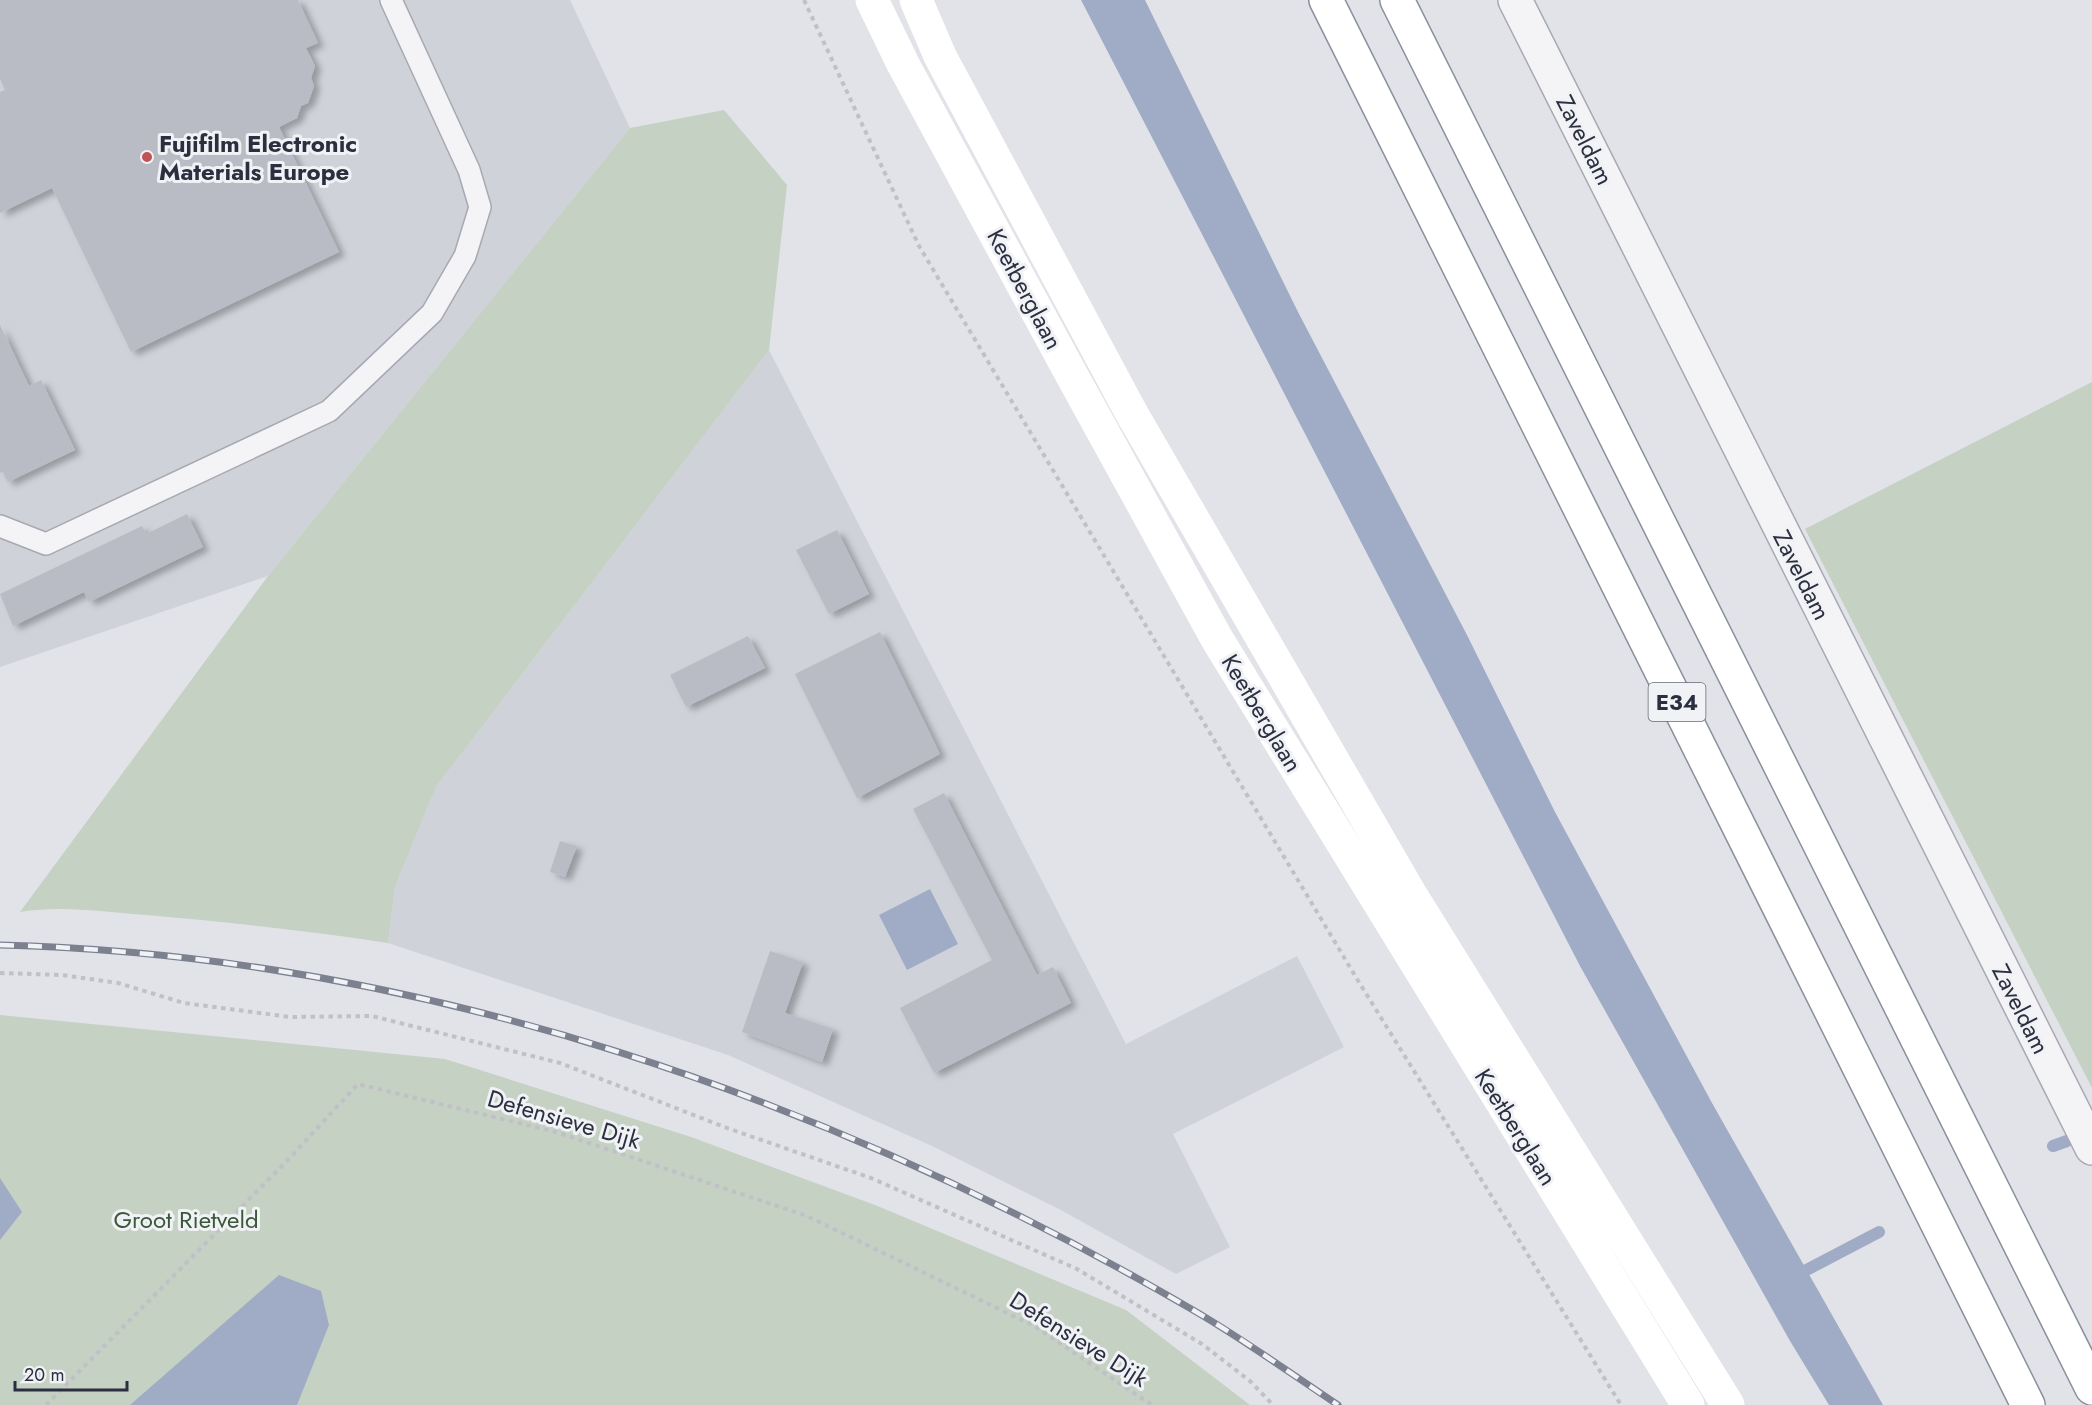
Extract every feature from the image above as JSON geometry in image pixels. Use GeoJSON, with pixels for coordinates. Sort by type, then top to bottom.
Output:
{"type":"FeatureCollection","features":[{"type":"Feature","properties":{"kind":"main road","name":"Keetberglaan"},"geometry":{"type":"LineString","coordinates":[[872,0],[1014,270],[1217,639],[1688,1405]]}},
{"type":"Feature","properties":{"kind":"main road","name":"Keetberglaan"},"geometry":{"type":"LineString","coordinates":[[916,0],[940,56],[1132,414],[1411,895],[1728,1405]]}},
{"type":"Feature","properties":{"kind":"main road","name":"E34"},"geometry":{"type":"LineString","coordinates":[[1326,0],[2028,1405]]}},
{"type":"Feature","properties":{"kind":"main road","name":"E34"},"geometry":{"type":"LineString","coordinates":[[1397,0],[2092,1388]]}},
{"type":"Feature","properties":{"kind":"street","name":"Zaveldam"},"geometry":{"type":"LineString","coordinates":[[1515,0],[2092,1148]]}},
{"type":"Feature","properties":{"kind":"lane"},"geometry":{"type":"LineString","coordinates":[[0,526],[46,544],[329,411],[432,313],[465,256],[480,207],[469,170],[391,0]]}},
{"type":"Feature","properties":{"kind":"path"},"geometry":{"type":"LineString","coordinates":[[804,0],[919,246],[1357,979],[1621,1405]]}},
{"type":"Feature","properties":{"kind":"path"},"geometry":{"type":"LineString","coordinates":[[0,973],[62,975],[118,983],[184,1003],[290,1017],[372,1016],[560,1063],[727,1128],[870,1178],[1077,1269],[1202,1344],[1250,1381],[1273,1405]]}},
{"type":"Feature","properties":{"kind":"path","name":"Defensieve Dijk"},"geometry":{"type":"LineString","coordinates":[[46,1405],[286,1162],[358,1084],[556,1132],[807,1216],[1034,1326],[1152,1405]]}},
{"type":"Feature","properties":{"kind":"shaded area"},"geometry":{"type":"Polygon","coordinates":[[[0,0],[570,0],[630,128],[268,576],[0,667],[0,0]]]}},
{"type":"Feature","properties":{"kind":"shaded area"},"geometry":{"type":"Polygon","coordinates":[[[769,350],[1126,1044],[1297,956],[1344,1047],[1173,1134],[1230,1247],[1176,1274],[1059,1209],[932,1146],[728,1055],[388,943],[395,887],[436,787],[769,350]]]}},
{"type":"Feature","properties":{"kind":"green space"},"geometry":{"type":"Polygon","coordinates":[[[724,110],[787,185],[769,350],[436,787],[395,887],[388,943],[238,924],[99,911],[52,909],[20,912],[268,576],[630,128],[724,110]]]}},
{"type":"Feature","properties":{"kind":"green space"},"geometry":{"type":"Polygon","coordinates":[[[2092,382],[2092,1088],[1805,529],[2092,382]]]}},
{"type":"Feature","properties":{"kind":"green space","name":"Groot Rietveld"},"geometry":{"type":"Polygon","coordinates":[[[0,1015],[445,1059],[691,1137],[875,1205],[1126,1310],[1250,1405],[0,1405],[0,1015]]]}},
{"type":"Feature","properties":{"kind":"water"},"geometry":{"type":"Polygon","coordinates":[[[1081,0],[1145,0],[1298,312],[1467,635],[1555,812],[1712,1103],[1883,1405],[1829,1405],[1790,1341],[1580,966],[1081,0]]]}},
{"type":"Feature","properties":{"kind":"water"},"geometry":{"type":"Polygon","coordinates":[[[930,889],[958,944],[907,970],[879,915],[930,889]]]}},
{"type":"Feature","properties":{"kind":"water"},"geometry":{"type":"Polygon","coordinates":[[[0,1178],[22,1212],[0,1240],[0,1178]]]}},
{"type":"Feature","properties":{"kind":"water"},"geometry":{"type":"Polygon","coordinates":[[[279,1275],[321,1291],[329,1325],[297,1405],[130,1405],[279,1275]]]}},
{"type":"Feature","properties":{"kind":"building","name":"Fujifilm Electronic Materials Europe"},"geometry":{"type":"Polygon","coordinates":[[[0,0],[298,0],[318,43],[306,48],[315,66],[311,78],[314,86],[308,103],[301,106],[297,118],[279,127],[339,252],[131,352],[52,188],[0,213],[0,92],[5,90],[0,79],[0,0]]]}},
{"type":"Feature","properties":{"kind":"building"},"geometry":{"type":"Polygon","coordinates":[[[0,325],[29,386],[41,380],[75,450],[8,482],[3,472],[0,473],[0,325]]]}},
{"type":"Feature","properties":{"kind":"building"},"geometry":{"type":"Polygon","coordinates":[[[187,514],[203,547],[89,602],[84,592],[13,626],[0,594],[142,526],[146,534],[187,514]]]}},
{"type":"Feature","properties":{"kind":"building"},"geometry":{"type":"Polygon","coordinates":[[[837,530],[869,594],[829,614],[796,550],[837,530]]]}},
{"type":"Feature","properties":{"kind":"building"},"geometry":{"type":"Polygon","coordinates":[[[880,632],[940,754],[857,798],[795,674],[880,632]]]}},
{"type":"Feature","properties":{"kind":"building"},"geometry":{"type":"Polygon","coordinates":[[[748,636],[765,668],[686,707],[670,675],[748,636]]]}},
{"type":"Feature","properties":{"kind":"building"},"geometry":{"type":"Polygon","coordinates":[[[944,793],[1037,975],[1053,967],[1071,1003],[934,1073],[900,1008],[992,960],[913,809],[944,793]]]}},
{"type":"Feature","properties":{"kind":"building"},"geometry":{"type":"Polygon","coordinates":[[[560,841],[577,846],[565,877],[550,872],[560,841]]]}},
{"type":"Feature","properties":{"kind":"building"},"geometry":{"type":"Polygon","coordinates":[[[770,951],[803,962],[785,1013],[833,1029],[822,1062],[742,1032],[770,951]]]}},
{"type":"Feature","properties":{"kind":"waterway"},"geometry":{"type":"LineString","coordinates":[[2053,1146],[2067,1141]]}},
{"type":"Feature","properties":{"kind":"waterway"},"geometry":{"type":"LineString","coordinates":[[1793,1277],[1879,1232]]}},
{"type":"Feature","properties":{"kind":"railway"},"geometry":{"type":"LineString","coordinates":[[0,945],[158,955],[314,977],[467,1009],[619,1052],[768,1104],[913,1165],[1055,1234],[1212,1321],[1338,1405]]}},
{"type":"Feature","properties":{"kind":"place","name":"Fujifilm Electronic Materials Europe"},"geometry":{"type":"Point","coordinates":[147,157]}}]}
